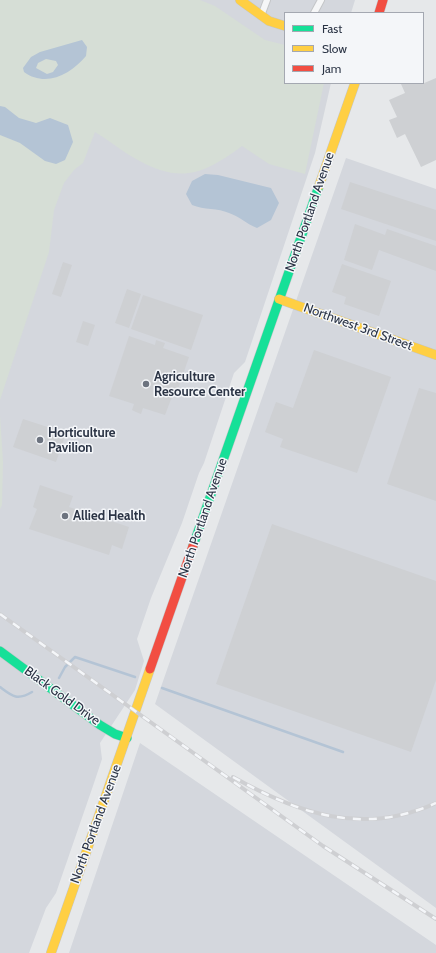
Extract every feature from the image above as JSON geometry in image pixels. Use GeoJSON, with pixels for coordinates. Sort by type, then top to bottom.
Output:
{"type":"FeatureCollection","features":[{"type":"Feature","properties":{"kind":"main road"},"geometry":{"type":"LineString","coordinates":[[240,0],[261,16],[275,24],[284,26]]}},
{"type":"Feature","properties":{"kind":"main road"},"geometry":{"type":"LineString","coordinates":[[379,12],[383,0]]}},
{"type":"Feature","properties":{"kind":"main road","name":"North Portland Avenue"},"geometry":{"type":"LineString","coordinates":[[50,953],[127,738],[355,84]]}},
{"type":"Feature","properties":{"kind":"main road","name":"Northwest 3rd Street"},"geometry":{"type":"LineString","coordinates":[[280,299],[436,355]]}},
{"type":"Feature","properties":{"kind":"main road","name":"Black Gold Drive"},"geometry":{"type":"LineString","coordinates":[[0,650],[100,725],[115,734],[127,738]]}},
{"type":"Feature","properties":{"kind":"street"},"geometry":{"type":"LineString","coordinates":[[261,16],[267,0]]}},
{"type":"Feature","properties":{"kind":"street"},"geometry":{"type":"LineString","coordinates":[[315,12],[321,0]]}},
{"type":"Feature","properties":{"kind":"shaded area"},"geometry":{"type":"Polygon","coordinates":[[[0,0],[355,0],[351,12],[284,12],[284,84],[331,84],[315,153],[245,362],[234,373],[204,463],[199,473],[182,523],[151,598],[137,639],[144,661],[135,690],[100,743],[102,759],[56,893],[46,908],[29,953],[0,953],[0,0]]]}},
{"type":"Feature","properties":{"kind":"shaded area"},"geometry":{"type":"Polygon","coordinates":[[[0,0],[200,0],[215,6],[265,40],[284,45],[284,84],[324,84],[305,174],[269,164],[242,146],[215,164],[203,169],[191,173],[179,174],[166,172],[152,167],[125,153],[95,132],[83,163],[74,170],[64,183],[54,210],[49,252],[0,400],[0,0]]]}},
{"type":"Feature","properties":{"kind":"shaded area"},"geometry":{"type":"Polygon","coordinates":[[[346,158],[436,189],[436,908],[155,704],[346,158]]]}},
{"type":"Feature","properties":{"kind":"shaded area"},"geometry":{"type":"Polygon","coordinates":[[[0,415],[3,462],[2,505],[0,509],[0,415]]]}},
{"type":"Feature","properties":{"kind":"shaded area"},"geometry":{"type":"Polygon","coordinates":[[[140,743],[436,945],[436,953],[69,953],[140,743]]]}},
{"type":"Feature","properties":{"kind":"water"},"geometry":{"type":"Polygon","coordinates":[[[82,40],[87,47],[86,56],[80,63],[66,73],[49,79],[32,77],[24,72],[23,68],[31,57],[40,52],[82,40]],[[46,59],[38,63],[36,68],[47,74],[53,72],[58,65],[56,61],[46,59]]]}},
{"type":"Feature","properties":{"kind":"water"},"geometry":{"type":"Polygon","coordinates":[[[0,106],[5,107],[19,118],[36,123],[50,118],[68,125],[73,142],[65,160],[56,164],[45,161],[20,143],[0,135],[0,106]]]}},
{"type":"Feature","properties":{"kind":"water"},"geometry":{"type":"Polygon","coordinates":[[[205,174],[218,175],[271,188],[279,203],[271,220],[257,228],[237,216],[225,211],[201,208],[192,205],[186,194],[192,181],[205,174]]]}},
{"type":"Feature","properties":{"kind":"building"},"geometry":{"type":"Polygon","coordinates":[[[436,78],[436,160],[421,167],[405,134],[397,138],[389,120],[397,117],[389,100],[405,93],[401,84],[424,83],[436,78]]]}},
{"type":"Feature","properties":{"kind":"building"},"geometry":{"type":"Polygon","coordinates":[[[350,182],[436,210],[436,241],[341,209],[350,182]]]}},
{"type":"Feature","properties":{"kind":"building"},"geometry":{"type":"Polygon","coordinates":[[[355,224],[385,235],[387,229],[436,246],[436,271],[379,250],[372,270],[344,260],[355,224]]]}},
{"type":"Feature","properties":{"kind":"building"},"geometry":{"type":"Polygon","coordinates":[[[63,262],[72,265],[61,297],[52,294],[63,262]]]}},
{"type":"Feature","properties":{"kind":"building"},"geometry":{"type":"Polygon","coordinates":[[[342,264],[391,281],[379,316],[344,304],[346,297],[332,292],[342,264]]]}},
{"type":"Feature","properties":{"kind":"building"},"geometry":{"type":"Polygon","coordinates":[[[127,289],[141,294],[129,328],[115,323],[127,289]]]}},
{"type":"Feature","properties":{"kind":"building"},"geometry":{"type":"Polygon","coordinates":[[[143,295],[203,315],[191,350],[131,329],[143,295]]]}},
{"type":"Feature","properties":{"kind":"building"},"geometry":{"type":"Polygon","coordinates":[[[83,321],[95,325],[88,346],[76,342],[83,321]]]}},
{"type":"Feature","properties":{"kind":"building","name":"Agriculture Resource Center"},"geometry":{"type":"Polygon","coordinates":[[[129,336],[155,345],[156,340],[165,343],[163,348],[189,357],[176,395],[173,394],[165,415],[143,408],[141,414],[132,410],[134,404],[109,396],[129,336]]]}},
{"type":"Feature","properties":{"kind":"building"},"geometry":{"type":"Polygon","coordinates":[[[314,350],[391,377],[357,473],[280,447],[283,439],[265,432],[276,402],[293,408],[314,350]]]}},
{"type":"Feature","properties":{"kind":"building"},"geometry":{"type":"Polygon","coordinates":[[[419,388],[436,393],[436,501],[387,484],[419,388]]]}},
{"type":"Feature","properties":{"kind":"building","name":"Horticulture Pavilion"},"geometry":{"type":"Polygon","coordinates":[[[23,419],[66,433],[56,462],[13,447],[23,419]]]}},
{"type":"Feature","properties":{"kind":"building","name":"Allied Health"},"geometry":{"type":"Polygon","coordinates":[[[40,485],[73,496],[69,507],[129,527],[122,549],[112,545],[109,555],[29,529],[37,509],[33,507],[40,485]]]}},
{"type":"Feature","properties":{"kind":"building"},"geometry":{"type":"Polygon","coordinates":[[[272,524],[436,581],[436,680],[411,752],[216,684],[272,524]]]}},
{"type":"Feature","properties":{"kind":"waterway"},"geometry":{"type":"LineString","coordinates":[[59,678],[65,667],[75,657],[135,677]]}},
{"type":"Feature","properties":{"kind":"waterway"},"geometry":{"type":"LineString","coordinates":[[0,687],[11,695],[18,697],[32,692]]}},
{"type":"Feature","properties":{"kind":"waterway"},"geometry":{"type":"LineString","coordinates":[[162,688],[343,752]]}},
{"type":"Feature","properties":{"kind":"railway"},"geometry":{"type":"LineString","coordinates":[[0,614],[323,846],[436,919]]}},
{"type":"Feature","properties":{"kind":"railway"},"geometry":{"type":"LineString","coordinates":[[233,777],[282,801],[307,810],[332,816],[357,819],[383,818],[409,813],[436,803]]}},
{"type":"Feature","properties":{"kind":"traffic: fast"},"geometry":{"type":"LineString","coordinates":[[193,546],[319,186]]}},
{"type":"Feature","properties":{"kind":"traffic: fast"},"geometry":{"type":"LineString","coordinates":[[0,651],[100,725],[115,734],[127,738]]}},
{"type":"Feature","properties":{"kind":"traffic: slow"},"geometry":{"type":"LineString","coordinates":[[240,0],[269,21],[284,26]]}},
{"type":"Feature","properties":{"kind":"traffic: slow"},"geometry":{"type":"LineString","coordinates":[[319,186],[355,84]]}},
{"type":"Feature","properties":{"kind":"traffic: slow"},"geometry":{"type":"LineString","coordinates":[[279,299],[436,355]]}},
{"type":"Feature","properties":{"kind":"traffic: slow"},"geometry":{"type":"LineString","coordinates":[[51,953],[150,669]]}},
{"type":"Feature","properties":{"kind":"traffic: jam"},"geometry":{"type":"LineString","coordinates":[[379,12],[383,0]]}},
{"type":"Feature","properties":{"kind":"traffic: jam"},"geometry":{"type":"LineString","coordinates":[[150,669],[193,546]]}},
{"type":"Feature","properties":{"kind":"place","name":"Agriculture Resource Center"},"geometry":{"type":"Point","coordinates":[146,384]}},
{"type":"Feature","properties":{"kind":"place","name":"Horticulture Pavilion"},"geometry":{"type":"Point","coordinates":[40,440]}},
{"type":"Feature","properties":{"kind":"place","name":"Allied Health"},"geometry":{"type":"Point","coordinates":[65,516]}}]}
